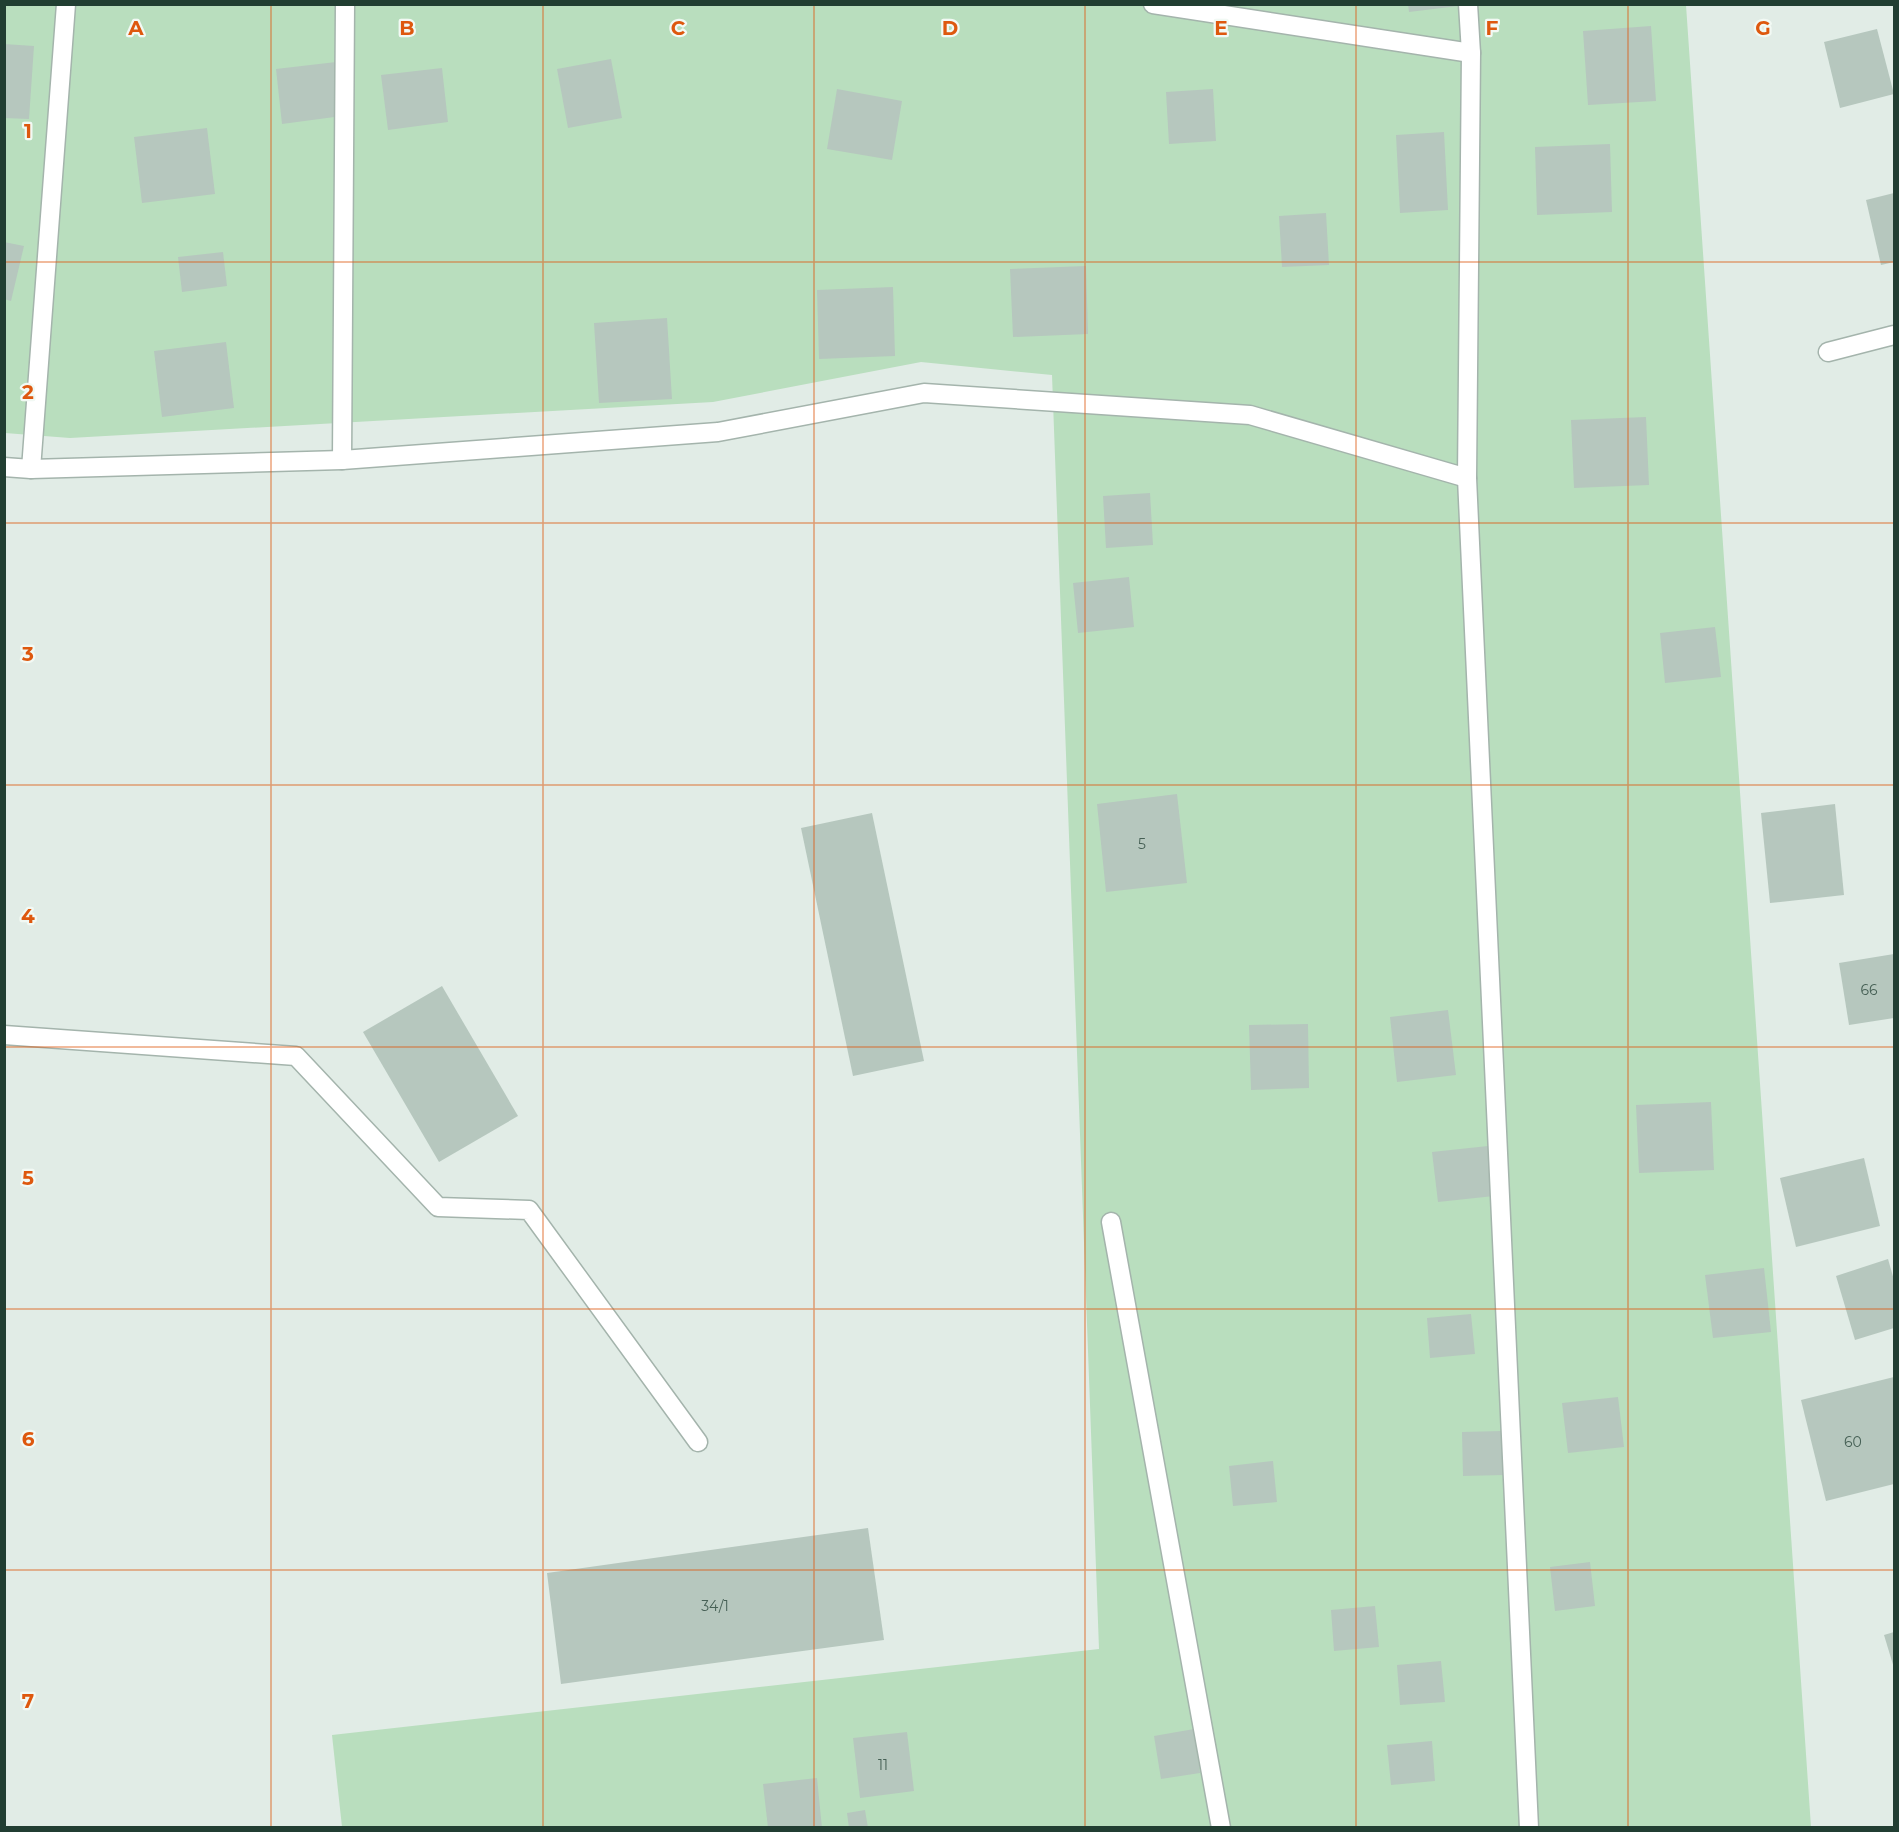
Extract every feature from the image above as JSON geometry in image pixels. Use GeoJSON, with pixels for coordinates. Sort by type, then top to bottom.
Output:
{"type":"FeatureCollection","features":[{"type":"Feature","properties":{"kind":"street"},"geometry":{"type":"LineString","coordinates":[[32,469],[66,4]]}},
{"type":"Feature","properties":{"kind":"street"},"geometry":{"type":"LineString","coordinates":[[342,460],[345,4]]}},
{"type":"Feature","properties":{"kind":"street"},"geometry":{"type":"LineString","coordinates":[[1153,4],[1472,53]]}},
{"type":"Feature","properties":{"kind":"street"},"geometry":{"type":"LineString","coordinates":[[1468,4],[1472,53],[1467,478],[1529,1827]]}},
{"type":"Feature","properties":{"kind":"street"},"geometry":{"type":"LineString","coordinates":[[1828,352],[1894,335]]}},
{"type":"Feature","properties":{"kind":"street"},"geometry":{"type":"LineString","coordinates":[[4,467],[32,469],[342,460],[718,432],[924,393],[1250,415],[1467,478]]}},
{"type":"Feature","properties":{"kind":"street"},"geometry":{"type":"LineString","coordinates":[[4,1035],[296,1056],[438,1207],[529,1210],[698,1442]]}},
{"type":"Feature","properties":{"kind":"street"},"geometry":{"type":"LineString","coordinates":[[1111,1222],[1221,1827]]}},
{"type":"Feature","properties":{"kind":"green space"},"geometry":{"type":"Polygon","coordinates":[[[4,5],[1686,5],[1811,1827],[342,1827],[332,1735],[1099,1649],[1052,375],[921,362],[713,402],[70,438],[5,433],[4,5]]]}},
{"type":"Feature","properties":{"kind":"building"},"geometry":{"type":"Polygon","coordinates":[[[1408,4],[1458,4],[1458,6],[1409,12],[1408,4]]]}},
{"type":"Feature","properties":{"kind":"building"},"geometry":{"type":"Polygon","coordinates":[[[1651,26],[1656,101],[1588,105],[1583,31],[1651,26]]]}},
{"type":"Feature","properties":{"kind":"building"},"geometry":{"type":"Polygon","coordinates":[[[1877,29],[1894,94],[1840,108],[1824,42],[1877,29]]]}},
{"type":"Feature","properties":{"kind":"building"},"geometry":{"type":"Polygon","coordinates":[[[4,44],[34,46],[29,119],[4,118],[4,44]]]}},
{"type":"Feature","properties":{"kind":"building"},"geometry":{"type":"Polygon","coordinates":[[[611,59],[622,118],[568,128],[557,69],[611,59]]]}},
{"type":"Feature","properties":{"kind":"building"},"geometry":{"type":"Polygon","coordinates":[[[336,62],[342,116],[282,124],[276,69],[336,62]]]}},
{"type":"Feature","properties":{"kind":"building"},"geometry":{"type":"Polygon","coordinates":[[[442,68],[448,122],[388,130],[381,75],[442,68]]]}},
{"type":"Feature","properties":{"kind":"building"},"geometry":{"type":"Polygon","coordinates":[[[837,89],[902,101],[892,160],[827,149],[837,89]]]}},
{"type":"Feature","properties":{"kind":"building"},"geometry":{"type":"Polygon","coordinates":[[[1213,89],[1216,141],[1169,144],[1166,92],[1213,89]]]}},
{"type":"Feature","properties":{"kind":"building"},"geometry":{"type":"Polygon","coordinates":[[[207,128],[215,194],[142,203],[134,137],[207,128]]]}},
{"type":"Feature","properties":{"kind":"building"},"geometry":{"type":"Polygon","coordinates":[[[1444,132],[1448,210],[1400,213],[1396,135],[1444,132]]]}},
{"type":"Feature","properties":{"kind":"building"},"geometry":{"type":"Polygon","coordinates":[[[1610,144],[1612,212],[1537,215],[1535,147],[1610,144]]]}},
{"type":"Feature","properties":{"kind":"building"},"geometry":{"type":"Polygon","coordinates":[[[1894,193],[1894,262],[1881,265],[1866,200],[1894,193]]]}},
{"type":"Feature","properties":{"kind":"building"},"geometry":{"type":"Polygon","coordinates":[[[1326,213],[1329,265],[1282,267],[1279,216],[1326,213]]]}},
{"type":"Feature","properties":{"kind":"building"},"geometry":{"type":"Polygon","coordinates":[[[4,242],[24,246],[11,301],[4,299],[4,242]]]}},
{"type":"Feature","properties":{"kind":"building"},"geometry":{"type":"Polygon","coordinates":[[[223,252],[227,286],[182,292],[178,257],[223,252]]]}},
{"type":"Feature","properties":{"kind":"building"},"geometry":{"type":"Polygon","coordinates":[[[1086,266],[1088,334],[1013,337],[1010,269],[1086,266]]]}},
{"type":"Feature","properties":{"kind":"building"},"geometry":{"type":"Polygon","coordinates":[[[893,287],[895,356],[819,359],[817,290],[893,287]]]}},
{"type":"Feature","properties":{"kind":"building"},"geometry":{"type":"Polygon","coordinates":[[[667,318],[672,399],[599,403],[594,323],[667,318]]]}},
{"type":"Feature","properties":{"kind":"building"},"geometry":{"type":"Polygon","coordinates":[[[226,342],[234,408],[162,417],[154,351],[226,342]]]}},
{"type":"Feature","properties":{"kind":"building"},"geometry":{"type":"Polygon","coordinates":[[[1646,417],[1649,485],[1574,488],[1571,420],[1646,417]]]}},
{"type":"Feature","properties":{"kind":"building"},"geometry":{"type":"Polygon","coordinates":[[[1150,493],[1153,545],[1106,548],[1103,496],[1150,493]]]}},
{"type":"Feature","properties":{"kind":"building"},"geometry":{"type":"Polygon","coordinates":[[[1129,577],[1134,627],[1078,633],[1073,583],[1129,577]]]}},
{"type":"Feature","properties":{"kind":"building"},"geometry":{"type":"Polygon","coordinates":[[[1715,627],[1721,677],[1665,683],[1660,633],[1715,627]]]}},
{"type":"Feature","properties":{"kind":"building"},"geometry":{"type":"Polygon","coordinates":[[[1177,794],[1187,883],[1106,892],[1097,804],[1177,794]]]}},
{"type":"Feature","properties":{"kind":"building"},"geometry":{"type":"Polygon","coordinates":[[[1835,804],[1844,895],[1770,903],[1761,813],[1835,804]]]}},
{"type":"Feature","properties":{"kind":"building"},"geometry":{"type":"Polygon","coordinates":[[[872,813],[924,1061],[853,1076],[801,828],[872,813]]]}},
{"type":"Feature","properties":{"kind":"building"},"geometry":{"type":"Polygon","coordinates":[[[1894,954],[1894,1018],[1849,1025],[1839,963],[1894,954]]]}},
{"type":"Feature","properties":{"kind":"building"},"geometry":{"type":"Polygon","coordinates":[[[442,986],[518,1116],[439,1162],[363,1032],[442,986]]]}},
{"type":"Feature","properties":{"kind":"building"},"geometry":{"type":"Polygon","coordinates":[[[1448,1010],[1456,1075],[1397,1082],[1390,1017],[1448,1010]]]}},
{"type":"Feature","properties":{"kind":"building"},"geometry":{"type":"Polygon","coordinates":[[[1308,1024],[1309,1088],[1251,1090],[1249,1025],[1308,1024]]]}},
{"type":"Feature","properties":{"kind":"building"},"geometry":{"type":"Polygon","coordinates":[[[1711,1102],[1714,1170],[1639,1173],[1636,1105],[1711,1102]]]}},
{"type":"Feature","properties":{"kind":"building"},"geometry":{"type":"Polygon","coordinates":[[[1488,1146],[1494,1196],[1438,1202],[1432,1152],[1488,1146]]]}},
{"type":"Feature","properties":{"kind":"building"},"geometry":{"type":"Polygon","coordinates":[[[1864,1158],[1880,1226],[1796,1247],[1780,1178],[1864,1158]]]}},
{"type":"Feature","properties":{"kind":"building"},"geometry":{"type":"Polygon","coordinates":[[[1888,1259],[1894,1280],[1894,1328],[1855,1340],[1836,1276],[1888,1259]]]}},
{"type":"Feature","properties":{"kind":"building"},"geometry":{"type":"Polygon","coordinates":[[[1764,1268],[1771,1332],[1713,1338],[1705,1275],[1764,1268]]]}},
{"type":"Feature","properties":{"kind":"building"},"geometry":{"type":"Polygon","coordinates":[[[1471,1314],[1475,1354],[1430,1358],[1427,1318],[1471,1314]]]}},
{"type":"Feature","properties":{"kind":"building"},"geometry":{"type":"Polygon","coordinates":[[[1894,1377],[1894,1484],[1826,1501],[1801,1400],[1894,1377]]]}},
{"type":"Feature","properties":{"kind":"building"},"geometry":{"type":"Polygon","coordinates":[[[1618,1397],[1624,1447],[1568,1453],[1562,1403],[1618,1397]]]}},
{"type":"Feature","properties":{"kind":"building"},"geometry":{"type":"Polygon","coordinates":[[[1502,1431],[1504,1475],[1463,1476],[1462,1432],[1502,1431]]]}},
{"type":"Feature","properties":{"kind":"building"},"geometry":{"type":"Polygon","coordinates":[[[1273,1461],[1277,1502],[1233,1506],[1229,1466],[1273,1461]]]}},
{"type":"Feature","properties":{"kind":"building"},"geometry":{"type":"Polygon","coordinates":[[[868,1528],[884,1640],[561,1684],[547,1573],[868,1528]]]}},
{"type":"Feature","properties":{"kind":"building"},"geometry":{"type":"Polygon","coordinates":[[[1590,1562],[1595,1606],[1555,1611],[1550,1567],[1590,1562]]]}},
{"type":"Feature","properties":{"kind":"building"},"geometry":{"type":"Polygon","coordinates":[[[1375,1606],[1379,1647],[1334,1651],[1331,1610],[1375,1606]]]}},
{"type":"Feature","properties":{"kind":"building"},"geometry":{"type":"Polygon","coordinates":[[[1894,1632],[1894,1668],[1884,1635],[1894,1632]]]}},
{"type":"Feature","properties":{"kind":"building"},"geometry":{"type":"Polygon","coordinates":[[[1441,1661],[1445,1702],[1400,1705],[1397,1665],[1441,1661]]]}},
{"type":"Feature","properties":{"kind":"building"},"geometry":{"type":"Polygon","coordinates":[[[1194,1729],[1200,1773],[1161,1779],[1154,1736],[1194,1729]]]}},
{"type":"Feature","properties":{"kind":"building"},"geometry":{"type":"Polygon","coordinates":[[[907,1732],[914,1791],[860,1798],[853,1738],[907,1732]]]}},
{"type":"Feature","properties":{"kind":"building"},"geometry":{"type":"Polygon","coordinates":[[[1432,1741],[1435,1781],[1391,1785],[1387,1745],[1432,1741]]]}},
{"type":"Feature","properties":{"kind":"building"},"geometry":{"type":"Polygon","coordinates":[[[817,1778],[822,1828],[768,1828],[763,1784],[817,1778]]]}},
{"type":"Feature","properties":{"kind":"building"},"geometry":{"type":"Polygon","coordinates":[[[865,1810],[868,1828],[849,1828],[847,1813],[865,1810]]]}}]}
